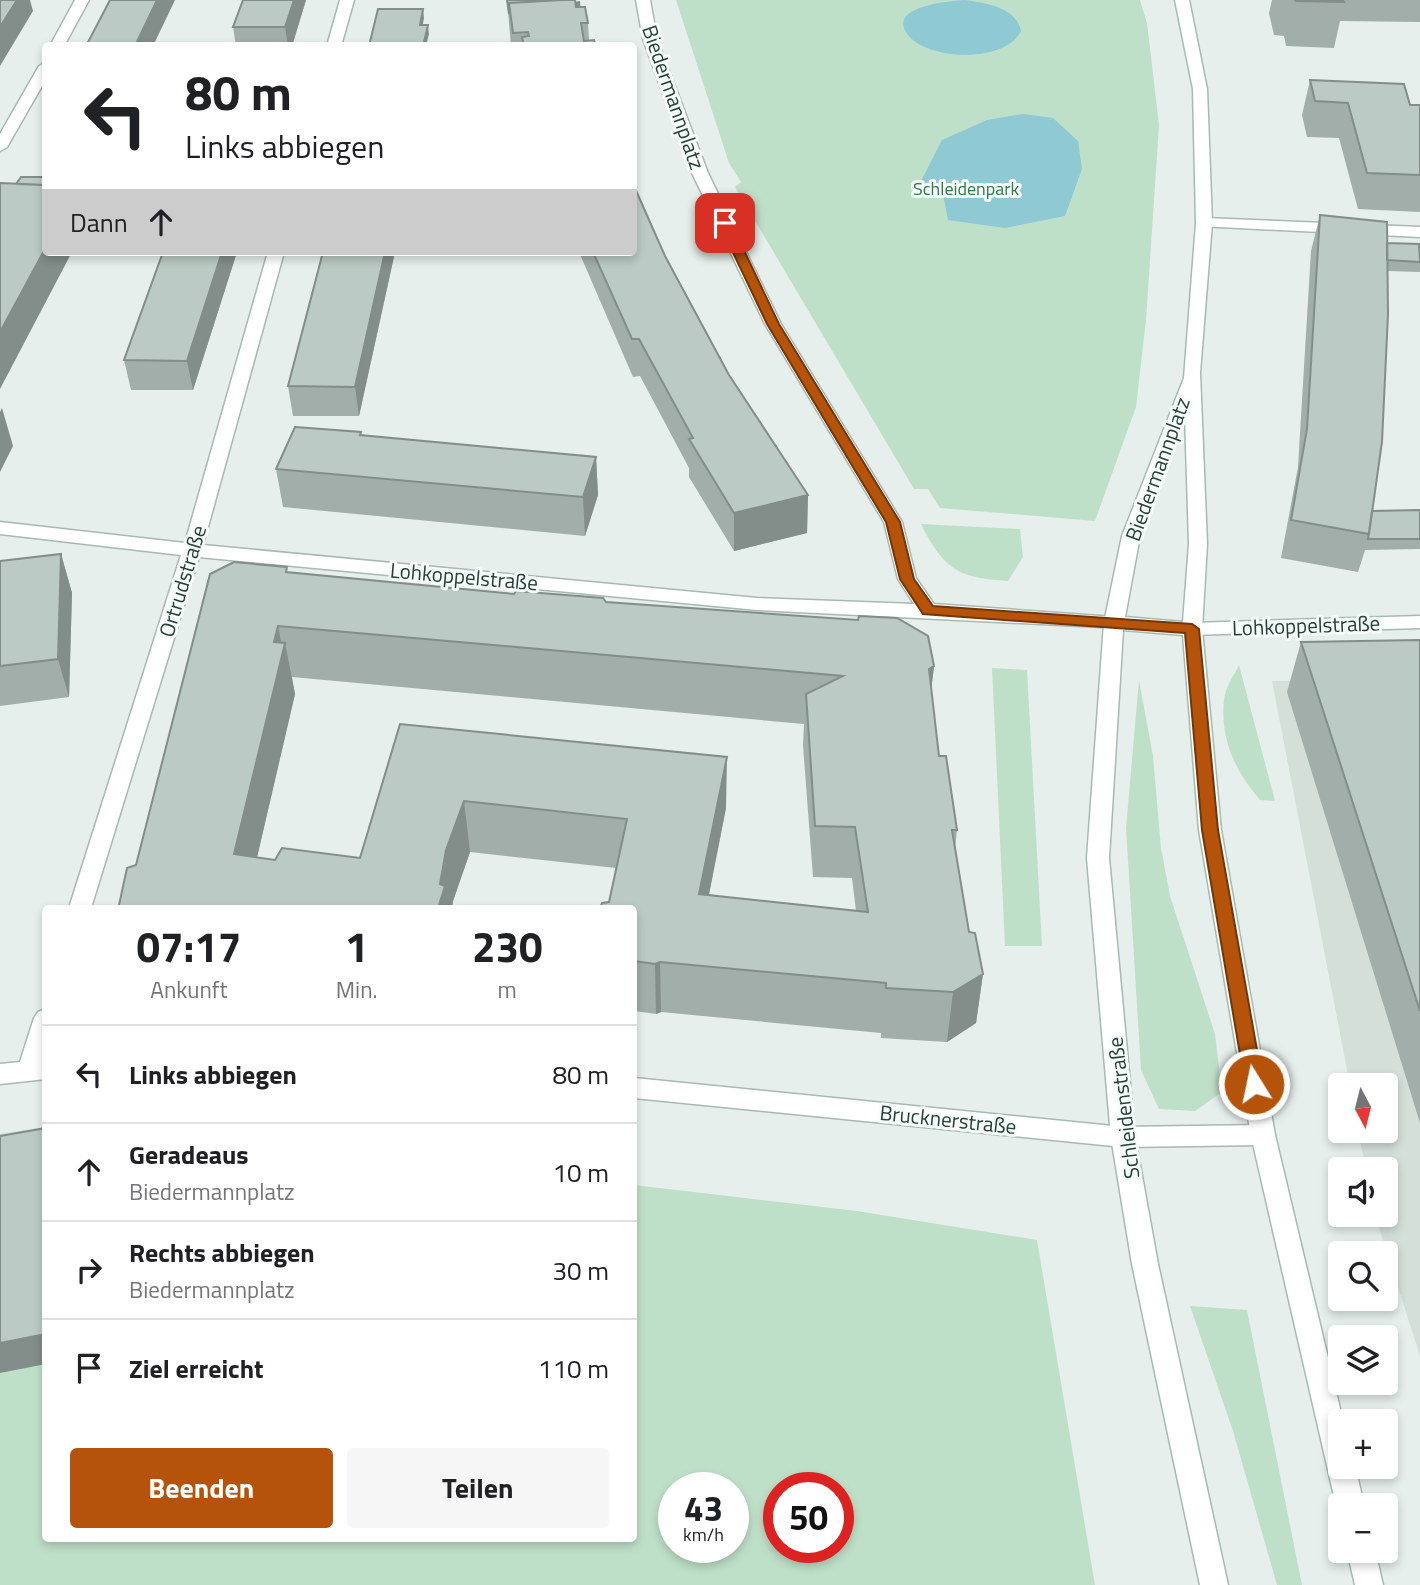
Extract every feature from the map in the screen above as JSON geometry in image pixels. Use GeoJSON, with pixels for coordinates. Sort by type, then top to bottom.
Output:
{"type":"FeatureCollection","features":[{"type":"Feature","properties":{"kind":"street"},"geometry":{"type":"LineString","coordinates":[[59,42],[82,0]]}},
{"type":"Feature","properties":{"kind":"street"},"geometry":{"type":"LineString","coordinates":[[335,42],[347,0]]}},
{"type":"Feature","properties":{"kind":"street","name":"Biedermannplatz"},"geometry":{"type":"LineString","coordinates":[[643,0],[650,39],[700,173],[773,324],[893,522],[907,579],[929,611]]}},
{"type":"Feature","properties":{"kind":"street","name":"Biedermannplatz"},"geometry":{"type":"LineString","coordinates":[[1182,0],[1200,89],[1204,223],[1192,373],[1198,544],[1192,629]]}},
{"type":"Feature","properties":{"kind":"street"},"geometry":{"type":"LineString","coordinates":[[0,147],[42,73]]}},
{"type":"Feature","properties":{"kind":"street"},"geometry":{"type":"LineString","coordinates":[[1204,223],[1420,232]]}},
{"type":"Feature","properties":{"kind":"street","name":"Ortrudstraße"},"geometry":{"type":"LineString","coordinates":[[81,905],[192,550],[275,256]]}},
{"type":"Feature","properties":{"kind":"street","name":"Biedermannplatz"},"geometry":{"type":"LineString","coordinates":[[1114,623],[1131,536],[1192,373]]}},
{"type":"Feature","properties":{"kind":"street","name":"Lohkoppelstraße"},"geometry":{"type":"LineString","coordinates":[[0,528],[192,550],[757,604],[929,611]]}},
{"type":"Feature","properties":{"kind":"street"},"geometry":{"type":"LineString","coordinates":[[929,611],[1114,623]]}},
{"type":"Feature","properties":{"kind":"street","name":"Lohkoppelstraße"},"geometry":{"type":"LineString","coordinates":[[1114,623],[1192,629],[1420,622]]}},
{"type":"Feature","properties":{"kind":"street","name":"Schleidenstraße"},"geometry":{"type":"LineString","coordinates":[[1114,623],[1098,859],[1123,1137],[1145,1264],[1214,1585]]}},
{"type":"Feature","properties":{"kind":"street"},"geometry":{"type":"LineString","coordinates":[[1192,629],[1210,830],[1263,1135],[1328,1411]]}},
{"type":"Feature","properties":{"kind":"street"},"geometry":{"type":"LineString","coordinates":[[0,1074],[37,1070],[42,1041]]}},
{"type":"Feature","properties":{"kind":"street","name":"Brucknerstraße"},"geometry":{"type":"LineString","coordinates":[[637,1088],[1123,1137],[1263,1135]]}},
{"type":"Feature","properties":{"kind":"street"},"geometry":{"type":"LineString","coordinates":[[1364,1563],[1369,1585]]}},
{"type":"Feature","properties":{"kind":"shaded area"},"geometry":{"type":"Polygon","coordinates":[[[1420,679],[1420,1356],[1398,1287],[1398,1241],[1383,1241],[1379,1227],[1398,1227],[1398,1157],[1363,1157],[1361,1143],[1398,1143],[1398,1073],[1348,1073],[1272,681],[1420,679]]]}},
{"type":"Feature","properties":{"kind":"green space","name":"Schleidenpark"},"geometry":{"type":"Polygon","coordinates":[[[676,0],[1140,0],[1147,23],[1159,125],[1146,320],[1136,407],[1095,521],[940,508],[928,489],[914,489],[735,187],[741,182],[729,163],[676,0]]]}},
{"type":"Feature","properties":{"kind":"green space"},"geometry":{"type":"Polygon","coordinates":[[[921,524],[1020,529],[1023,557],[1008,581],[965,574],[955,569],[937,552],[921,524]]]}},
{"type":"Feature","properties":{"kind":"green space"},"geometry":{"type":"Polygon","coordinates":[[[1239,665],[1275,801],[1260,800],[1251,789],[1231,754],[1227,741],[1224,700],[1239,665]]]}},
{"type":"Feature","properties":{"kind":"green space"},"geometry":{"type":"Polygon","coordinates":[[[992,668],[1027,670],[1042,946],[1005,946],[992,668]]]}},
{"type":"Feature","properties":{"kind":"green space"},"geometry":{"type":"Polygon","coordinates":[[[1139,680],[1153,756],[1161,848],[1170,896],[1215,1034],[1222,1092],[1195,1111],[1159,1109],[1141,1070],[1126,828],[1139,680]]]}},
{"type":"Feature","properties":{"kind":"green space"},"geometry":{"type":"Polygon","coordinates":[[[42,1127],[42,1542],[637,1542],[637,1185],[857,1211],[1037,1240],[1095,1585],[0,1585],[0,1134],[42,1127]]]}},
{"type":"Feature","properties":{"kind":"green space"},"geometry":{"type":"Polygon","coordinates":[[[1190,1306],[1247,1310],[1302,1585],[1277,1585],[1233,1431],[1190,1306]]]}},
{"type":"Feature","properties":{"kind":"water"},"geometry":{"type":"Polygon","coordinates":[[[965,0],[1007,11],[1018,23],[1021,31],[1013,41],[1000,49],[966,55],[932,50],[918,44],[908,35],[903,25],[905,17],[912,11],[935,4],[965,0]]]}},
{"type":"Feature","properties":{"kind":"water"},"geometry":{"type":"Polygon","coordinates":[[[1023,114],[1053,118],[1078,141],[1082,169],[1065,216],[1005,228],[948,220],[944,199],[920,183],[942,140],[987,120],[1023,114]]]}},
{"type":"Feature","properties":{"kind":"building"},"geometry":{"type":"Polygon","coordinates":[[[0,0],[17,0],[0,27],[0,0]]]}},
{"type":"Feature","properties":{"kind":"building"},"geometry":{"type":"Polygon","coordinates":[[[110,0],[157,0],[137,42],[88,42],[110,0]]]}},
{"type":"Feature","properties":{"kind":"building"},"geometry":{"type":"Polygon","coordinates":[[[243,0],[294,0],[285,27],[233,27],[243,0]]]}},
{"type":"Feature","properties":{"kind":"building"},"geometry":{"type":"Polygon","coordinates":[[[507,0],[562,0],[509,3],[509,14],[507,0]]]}},
{"type":"Feature","properties":{"kind":"building"},"geometry":{"type":"Polygon","coordinates":[[[575,0],[576,7],[585,7],[588,23],[581,23],[584,41],[594,42],[523,42],[522,37],[529,36],[528,32],[513,33],[509,3],[575,0]]]}},
{"type":"Feature","properties":{"kind":"building"},"geometry":{"type":"Polygon","coordinates":[[[1343,0],[1344,2],[1296,1],[1343,0]]]}},
{"type":"Feature","properties":{"kind":"building"},"geometry":{"type":"Polygon","coordinates":[[[378,9],[423,9],[420,25],[428,25],[424,42],[370,42],[378,9]]]}},
{"type":"Feature","properties":{"kind":"building"},"geometry":{"type":"Polygon","coordinates":[[[1310,80],[1404,84],[1410,105],[1420,105],[1420,175],[1367,173],[1348,103],[1315,101],[1310,80]]]}},
{"type":"Feature","properties":{"kind":"building"},"geometry":{"type":"Polygon","coordinates":[[[21,177],[42,177],[42,185],[16,184],[21,177]]]}},
{"type":"Feature","properties":{"kind":"building"},"geometry":{"type":"Polygon","coordinates":[[[0,183],[42,185],[42,254],[0,332],[0,183]]]}},
{"type":"Feature","properties":{"kind":"building"},"geometry":{"type":"Polygon","coordinates":[[[637,193],[665,256],[729,375],[808,495],[734,513],[689,439],[693,438],[639,339],[632,339],[595,256],[637,256],[637,193]]]}},
{"type":"Feature","properties":{"kind":"building"},"geometry":{"type":"Polygon","coordinates":[[[1320,215],[1387,222],[1388,314],[1382,442],[1369,534],[1291,520],[1307,429],[1320,215]]]}},
{"type":"Feature","properties":{"kind":"building"},"geometry":{"type":"Polygon","coordinates":[[[1387,243],[1419,244],[1420,262],[1387,260],[1387,243]]]}},
{"type":"Feature","properties":{"kind":"building"},"geometry":{"type":"Polygon","coordinates":[[[162,256],[221,256],[187,361],[124,360],[162,256]]]}},
{"type":"Feature","properties":{"kind":"building"},"geometry":{"type":"Polygon","coordinates":[[[322,256],[384,256],[355,387],[288,386],[322,256]]]}},
{"type":"Feature","properties":{"kind":"building"},"geometry":{"type":"Polygon","coordinates":[[[295,427],[596,457],[583,497],[276,469],[295,427]]]}},
{"type":"Feature","properties":{"kind":"building"},"geometry":{"type":"Polygon","coordinates":[[[1420,510],[1420,539],[1368,539],[1372,511],[1420,510]]]}},
{"type":"Feature","properties":{"kind":"building"},"geometry":{"type":"Polygon","coordinates":[[[61,554],[58,659],[0,666],[0,561],[61,554]]]}},
{"type":"Feature","properties":{"kind":"building"},"geometry":{"type":"Polygon","coordinates":[[[234,562],[287,567],[286,572],[514,594],[516,591],[603,598],[606,602],[858,620],[859,616],[897,618],[928,636],[934,666],[929,669],[939,756],[946,756],[957,830],[952,830],[969,932],[975,933],[983,974],[953,992],[886,988],[886,983],[637,961],[637,905],[601,905],[609,902],[627,819],[464,801],[446,850],[440,884],[445,886],[439,905],[119,905],[127,868],[136,865],[210,574],[234,562]],[[278,626],[274,642],[285,643],[234,854],[275,860],[282,848],[360,858],[400,724],[727,757],[699,894],[868,912],[855,827],[815,826],[806,694],[843,676],[278,626]]]}},
{"type":"Feature","properties":{"kind":"building"},"geometry":{"type":"Polygon","coordinates":[[[1420,640],[1420,1011],[1301,642],[1420,640]]]}},
{"type":"Feature","properties":{"kind":"building"},"geometry":{"type":"Polygon","coordinates":[[[42,1129],[42,1335],[0,1343],[0,1136],[42,1129]]]}},
{"type":"Feature","properties":{"kind":"route"},"geometry":{"type":"LineString","coordinates":[[725,223],[773,324],[893,522],[907,579],[929,611],[1017,614],[1192,629],[1210,830],[1254,1084]]}}]}
